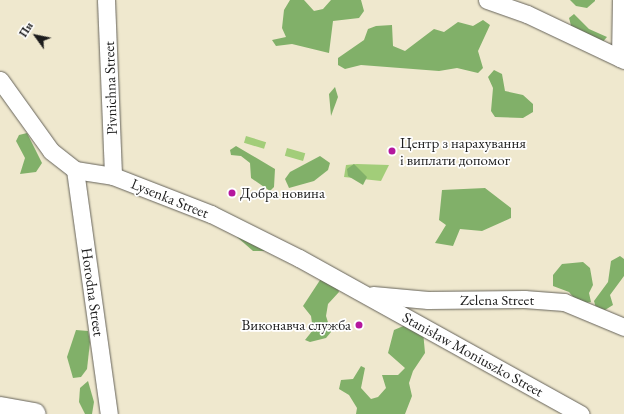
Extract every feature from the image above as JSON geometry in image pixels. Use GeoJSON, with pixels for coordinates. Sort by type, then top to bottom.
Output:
{"type":"FeatureCollection","features":[{"type":"Feature","properties":{"kind":"main road"},"geometry":{"type":"LineString","coordinates":[[0,408],[34,414]]}},
{"type":"Feature","properties":{"kind":"street","name":"Pivnichna Street"},"geometry":{"type":"LineString","coordinates":[[106,0],[113,176]]}},
{"type":"Feature","properties":{"kind":"street"},"geometry":{"type":"LineString","coordinates":[[487,0],[527,7],[622,59],[621,0]]}},
{"type":"Feature","properties":{"kind":"street","name":"Lysenka Street"},"geometry":{"type":"LineString","coordinates":[[0,80],[51,151],[75,170],[113,176],[211,214],[365,294]]}},
{"type":"Feature","properties":{"kind":"street","name":"Horodna Street"},"geometry":{"type":"LineString","coordinates":[[75,170],[109,414]]}},
{"type":"Feature","properties":{"kind":"street","name":"Zelena Street"},"geometry":{"type":"LineString","coordinates":[[365,294],[428,300],[524,299],[564,302],[624,327]]}},
{"type":"Feature","properties":{"kind":"street","name":"Stanisław Moniuszko Street"},"geometry":{"type":"LineString","coordinates":[[365,294],[581,414]]}},
{"type":"Feature","properties":{"kind":"green space"},"geometry":{"type":"Polygon","coordinates":[[[290,0],[304,0],[314,11],[323,9],[331,0],[361,0],[364,11],[359,18],[333,21],[329,53],[292,44],[276,46],[272,40],[286,37],[282,28],[284,10],[290,0]]]}},
{"type":"Feature","properties":{"kind":"green space"},"geometry":{"type":"Polygon","coordinates":[[[570,0],[595,1],[587,8],[576,6],[570,0]]]}},
{"type":"Feature","properties":{"kind":"green space"},"geometry":{"type":"Polygon","coordinates":[[[574,14],[589,29],[607,37],[600,45],[573,33],[569,18],[574,14]]]}},
{"type":"Feature","properties":{"kind":"green space"},"geometry":{"type":"Polygon","coordinates":[[[483,20],[490,25],[478,51],[483,68],[478,73],[457,68],[439,71],[361,65],[345,69],[338,65],[338,58],[364,40],[368,29],[376,26],[392,25],[393,46],[405,51],[434,29],[444,32],[458,22],[473,26],[483,20]]]}},
{"type":"Feature","properties":{"kind":"green space"},"geometry":{"type":"Polygon","coordinates":[[[494,70],[502,74],[505,91],[523,95],[533,104],[533,112],[523,118],[495,117],[491,111],[493,88],[488,77],[494,70]]]}},
{"type":"Feature","properties":{"kind":"green space"},"geometry":{"type":"Polygon","coordinates":[[[335,87],[338,97],[331,116],[329,94],[335,87]]]}},
{"type":"Feature","properties":{"kind":"green space"},"geometry":{"type":"Polygon","coordinates":[[[27,133],[42,163],[36,172],[20,174],[25,158],[16,141],[19,135],[27,133]]]}},
{"type":"Feature","properties":{"kind":"green space"},"geometry":{"type":"Polygon","coordinates":[[[246,136],[266,142],[264,149],[244,143],[246,136]]]}},
{"type":"Feature","properties":{"kind":"green space"},"geometry":{"type":"Polygon","coordinates":[[[236,146],[275,169],[274,187],[270,191],[251,178],[250,163],[241,156],[231,155],[230,150],[236,146]]]}},
{"type":"Feature","properties":{"kind":"green space"},"geometry":{"type":"Polygon","coordinates":[[[287,148],[305,153],[303,161],[285,156],[287,148]]]}},
{"type":"Feature","properties":{"kind":"green space"},"geometry":{"type":"Polygon","coordinates":[[[320,156],[330,163],[328,170],[314,181],[289,188],[285,179],[290,172],[320,156]]]}},
{"type":"Feature","properties":{"kind":"green space"},"geometry":{"type":"Polygon","coordinates":[[[354,164],[367,177],[363,185],[348,176],[347,169],[354,164]]]}},
{"type":"Feature","properties":{"kind":"green space"},"geometry":{"type":"Polygon","coordinates":[[[346,165],[389,165],[381,181],[344,177],[346,165]]]}},
{"type":"Feature","properties":{"kind":"green space"},"geometry":{"type":"Polygon","coordinates":[[[485,188],[511,208],[511,218],[482,231],[460,229],[453,246],[435,243],[446,225],[439,220],[442,190],[485,188]]]}},
{"type":"Feature","properties":{"kind":"green space"},"geometry":{"type":"Polygon","coordinates":[[[241,232],[268,251],[253,251],[237,237],[241,232]]]}},
{"type":"Feature","properties":{"kind":"green space"},"geometry":{"type":"Polygon","coordinates":[[[620,256],[624,259],[624,276],[610,295],[613,305],[605,310],[596,308],[594,301],[608,282],[611,261],[620,256]]]}},
{"type":"Feature","properties":{"kind":"green space"},"geometry":{"type":"Polygon","coordinates":[[[583,262],[590,268],[593,285],[589,293],[591,302],[579,304],[569,292],[553,286],[553,275],[562,264],[583,262]]]}},
{"type":"Feature","properties":{"kind":"green space"},"geometry":{"type":"Polygon","coordinates":[[[324,274],[335,280],[339,292],[328,304],[326,316],[331,332],[326,338],[310,342],[305,340],[313,330],[311,316],[303,306],[324,274]]]}},
{"type":"Feature","properties":{"kind":"green space"},"geometry":{"type":"Polygon","coordinates":[[[408,324],[423,331],[425,353],[413,371],[409,383],[412,396],[405,414],[356,414],[357,408],[349,395],[339,389],[341,380],[353,379],[361,366],[365,368],[361,388],[371,399],[378,397],[386,388],[382,375],[398,375],[405,368],[388,353],[394,330],[408,324]]]}},
{"type":"Feature","properties":{"kind":"green space"},"geometry":{"type":"Polygon","coordinates":[[[76,330],[88,331],[90,342],[87,369],[81,377],[73,378],[67,357],[76,330]]]}},
{"type":"Feature","properties":{"kind":"green space"},"geometry":{"type":"Polygon","coordinates":[[[88,381],[94,402],[92,414],[85,414],[79,402],[80,388],[88,381]]]}},
{"type":"Feature","properties":{"kind":"place","name":"Центр з нарахування і виплати допомог"},"geometry":{"type":"Point","coordinates":[392,151]}},
{"type":"Feature","properties":{"kind":"place","name":"Добра новина"},"geometry":{"type":"Point","coordinates":[232,193]}},
{"type":"Feature","properties":{"kind":"place","name":"Виконавча служба"},"geometry":{"type":"Point","coordinates":[359,325]}}]}
